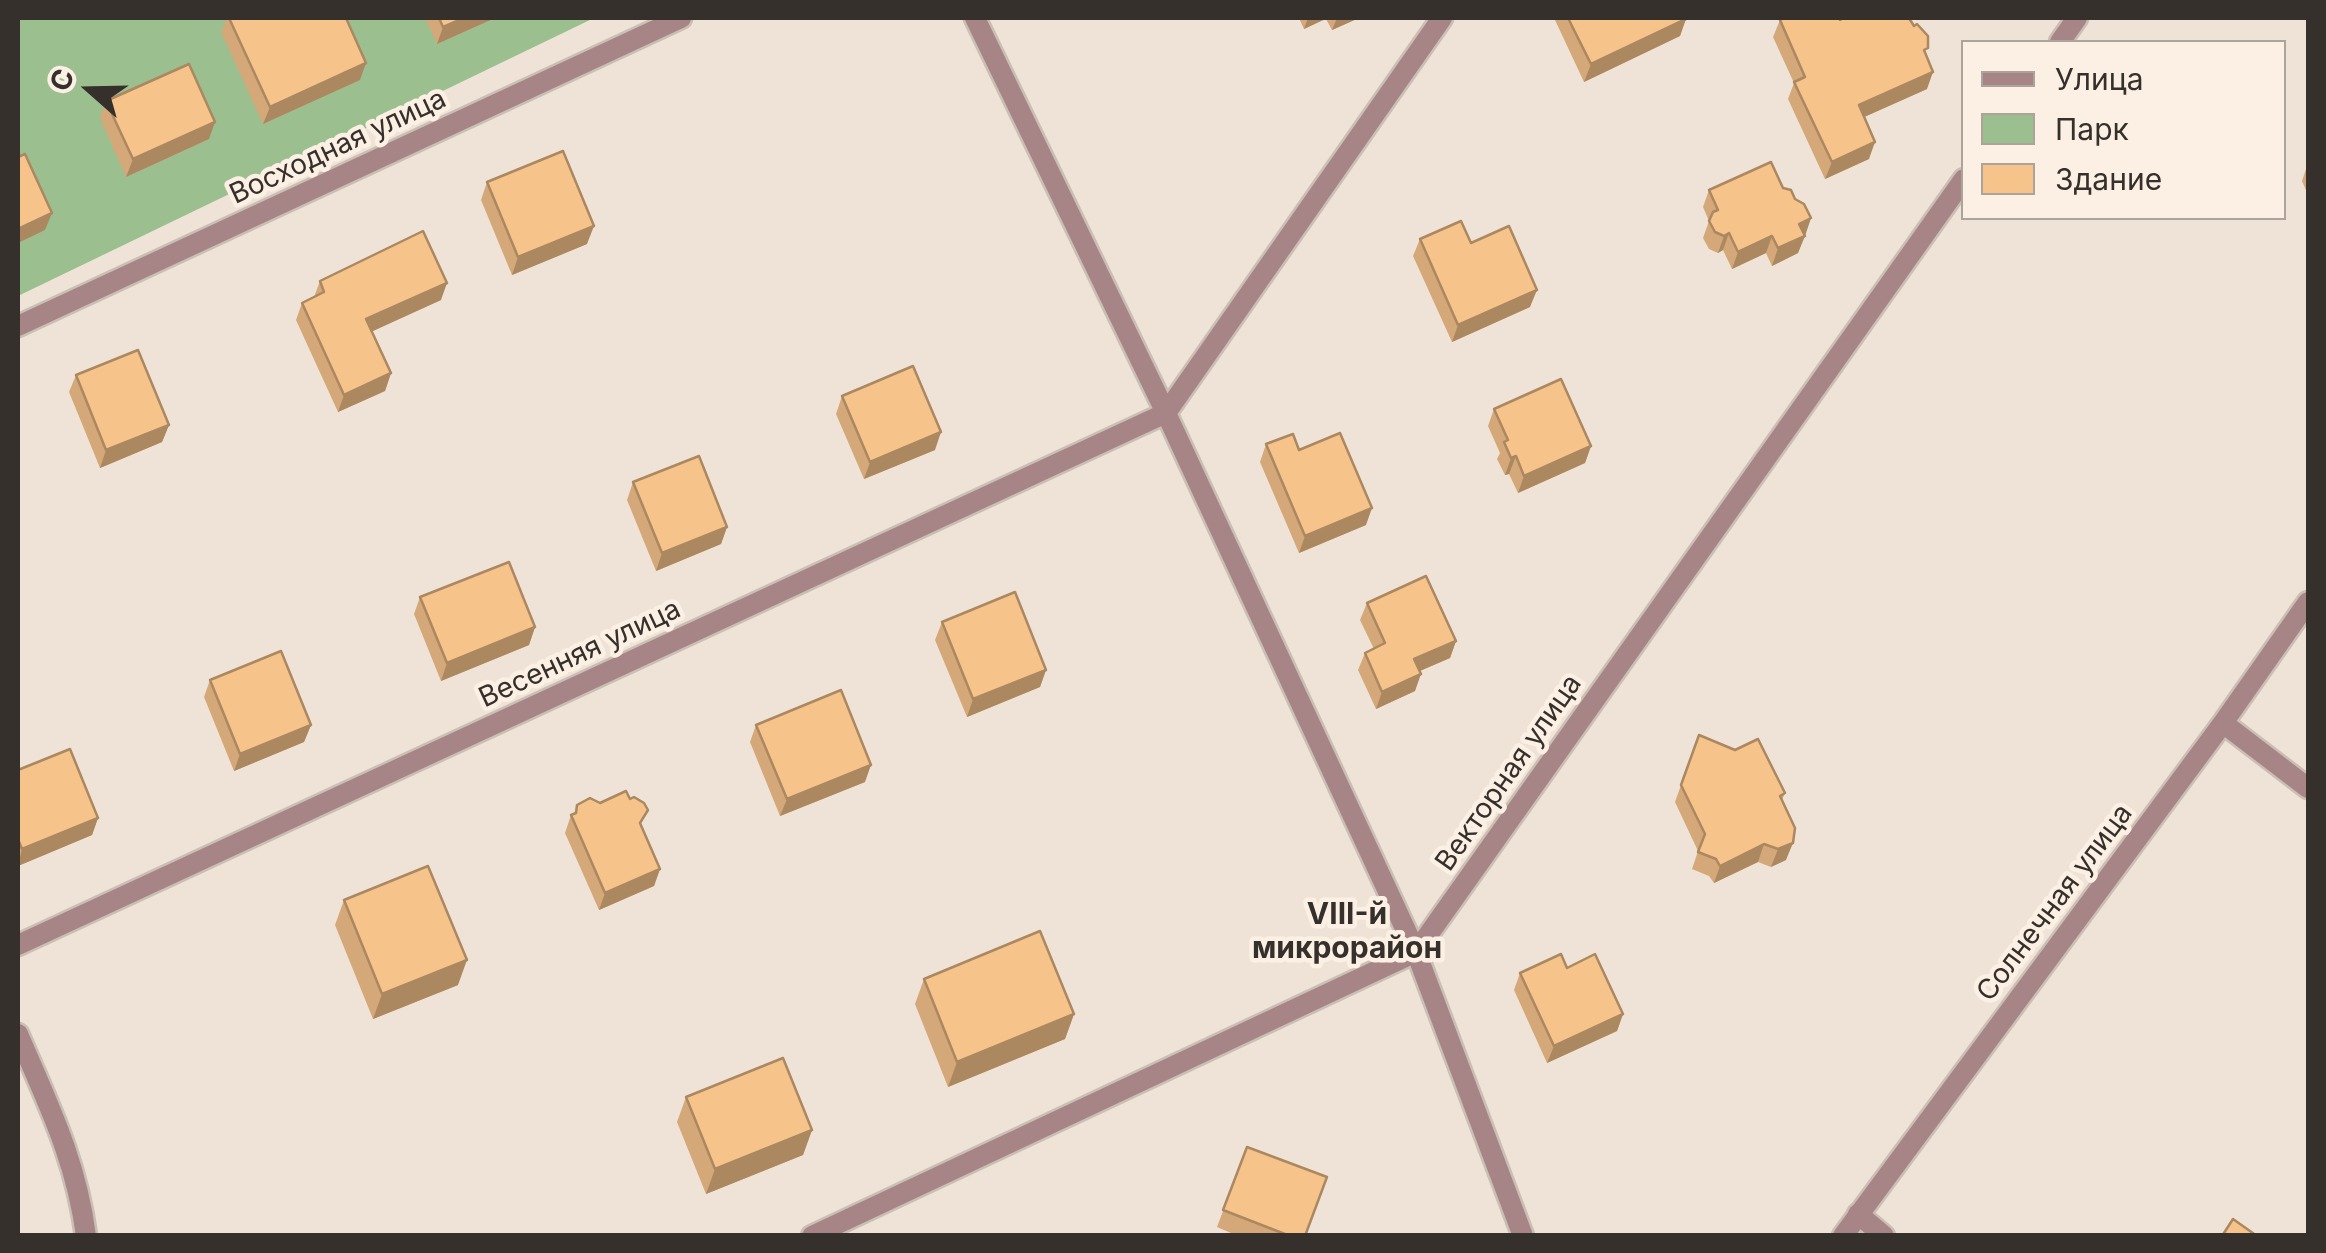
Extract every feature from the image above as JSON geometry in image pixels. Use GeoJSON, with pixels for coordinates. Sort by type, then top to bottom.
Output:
{"type":"FeatureCollection","features":[{"type":"Feature","properties":{"kind":"street","name":"Восходная улица"},"geometry":{"type":"LineString","coordinates":[[18,326],[682,18]]}},
{"type":"Feature","properties":{"kind":"street"},"geometry":{"type":"LineString","coordinates":[[975,18],[1166,413],[1416,952],[1523,1236]]}},
{"type":"Feature","properties":{"kind":"street"},"geometry":{"type":"LineString","coordinates":[[1166,413],[1442,18]]}},
{"type":"Feature","properties":{"kind":"street"},"geometry":{"type":"LineString","coordinates":[[2062,40],[2078,18]]}},
{"type":"Feature","properties":{"kind":"street","name":"Векторная улица"},"geometry":{"type":"LineString","coordinates":[[812,1236],[1416,952],[1961,183]]}},
{"type":"Feature","properties":{"kind":"street","name":"Весенняя улица"},"geometry":{"type":"LineString","coordinates":[[18,944],[1166,413]]}},
{"type":"Feature","properties":{"kind":"street","name":"Солнечная улица"},"geometry":{"type":"LineString","coordinates":[[1843,1236],[2223,723],[2308,602]]}},
{"type":"Feature","properties":{"kind":"street"},"geometry":{"type":"LineString","coordinates":[[2223,723],[2308,788]]}},
{"type":"Feature","properties":{"kind":"street"},"geometry":{"type":"LineString","coordinates":[[18,1034],[70,1155],[80,1190],[86,1236]]}},
{"type":"Feature","properties":{"kind":"street"},"geometry":{"type":"LineString","coordinates":[[1858,1214],[1884,1236]]}},
{"type":"Feature","properties":{"kind":"green space"},"geometry":{"type":"Polygon","coordinates":[[[18,18],[594,18],[18,296],[18,18]]]}},
{"type":"Feature","properties":{"kind":"building"},"geometry":{"type":"Polygon","coordinates":[[[229,18],[346,18],[366,63],[270,107],[229,18]]]}},
{"type":"Feature","properties":{"kind":"building"},"geometry":{"type":"Polygon","coordinates":[[[439,18],[464,18],[443,27],[439,18]]]}},
{"type":"Feature","properties":{"kind":"building"},"geometry":{"type":"Polygon","coordinates":[[[1568,18],[1686,18],[1686,19],[1591,64],[1568,18]]]}},
{"type":"Feature","properties":{"kind":"building"},"geometry":{"type":"Polygon","coordinates":[[[1909,18],[1928,36],[1928,48],[1924,50],[1933,72],[1859,105],[1875,142],[1832,162],[1794,82],[1805,77],[1780,20],[1909,18]]]}},
{"type":"Feature","properties":{"kind":"building"},"geometry":{"type":"Polygon","coordinates":[[[189,64],[215,122],[133,159],[106,101],[189,64]]]}},
{"type":"Feature","properties":{"kind":"building"},"geometry":{"type":"Polygon","coordinates":[[[563,151],[594,226],[518,257],[487,182],[563,151]]]}},
{"type":"Feature","properties":{"kind":"building"},"geometry":{"type":"Polygon","coordinates":[[[25,154],[52,213],[18,229],[18,157],[25,154]]]}},
{"type":"Feature","properties":{"kind":"building"},"geometry":{"type":"Polygon","coordinates":[[[1771,162],[1783,188],[1791,190],[1811,218],[1799,224],[1805,236],[1778,248],[1772,236],[1738,252],[1729,233],[1724,236],[1715,232],[1709,221],[1718,210],[1709,190],[1771,162]]]}},
{"type":"Feature","properties":{"kind":"building"},"geometry":{"type":"Polygon","coordinates":[[[1461,221],[1471,243],[1509,226],[1537,290],[1458,325],[1420,239],[1461,221]]]}},
{"type":"Feature","properties":{"kind":"building"},"geometry":{"type":"Polygon","coordinates":[[[423,231],[447,283],[366,319],[391,373],[344,395],[302,303],[324,292],[320,281],[423,231]]]}},
{"type":"Feature","properties":{"kind":"building"},"geometry":{"type":"Polygon","coordinates":[[[138,350],[169,425],[106,450],[76,375],[138,350]]]}},
{"type":"Feature","properties":{"kind":"building"},"geometry":{"type":"Polygon","coordinates":[[[913,366],[941,432],[870,462],[842,396],[913,366]]]}},
{"type":"Feature","properties":{"kind":"building"},"geometry":{"type":"Polygon","coordinates":[[[1561,379],[1591,446],[1524,476],[1516,456],[1511,458],[1504,442],[1508,440],[1494,409],[1561,379]]]}},
{"type":"Feature","properties":{"kind":"building"},"geometry":{"type":"Polygon","coordinates":[[[1340,433],[1372,508],[1305,536],[1266,444],[1293,434],[1299,450],[1340,433]]]}},
{"type":"Feature","properties":{"kind":"building"},"geometry":{"type":"Polygon","coordinates":[[[699,456],[727,527],[662,553],[633,482],[699,456]]]}},
{"type":"Feature","properties":{"kind":"building"},"geometry":{"type":"Polygon","coordinates":[[[509,562],[535,627],[447,663],[420,597],[509,562]]]}},
{"type":"Feature","properties":{"kind":"building"},"geometry":{"type":"Polygon","coordinates":[[[1426,576],[1456,641],[1414,659],[1421,674],[1382,692],[1365,653],[1385,643],[1367,603],[1426,576]]]}},
{"type":"Feature","properties":{"kind":"building"},"geometry":{"type":"Polygon","coordinates":[[[1015,592],[1046,670],[973,699],[942,622],[1015,592]]]}},
{"type":"Feature","properties":{"kind":"building"},"geometry":{"type":"Polygon","coordinates":[[[281,651],[311,725],[240,754],[210,680],[281,651]]]}},
{"type":"Feature","properties":{"kind":"building"},"geometry":{"type":"Polygon","coordinates":[[[841,690],[871,765],[787,799],[756,725],[841,690]]]}},
{"type":"Feature","properties":{"kind":"building"},"geometry":{"type":"Polygon","coordinates":[[[1699,735],[1735,750],[1758,739],[1785,793],[1780,796],[1795,828],[1793,843],[1778,849],[1764,844],[1720,866],[1716,859],[1698,852],[1705,834],[1681,785],[1699,735]]]}},
{"type":"Feature","properties":{"kind":"building"},"geometry":{"type":"Polygon","coordinates":[[[70,749],[98,818],[22,849],[18,839],[18,770],[70,749]]]}},
{"type":"Feature","properties":{"kind":"building"},"geometry":{"type":"Polygon","coordinates":[[[626,791],[630,799],[634,797],[644,803],[648,810],[640,823],[660,869],[605,893],[571,815],[576,813],[577,805],[590,798],[600,803],[626,791]]]}},
{"type":"Feature","properties":{"kind":"building"},"geometry":{"type":"Polygon","coordinates":[[[428,866],[467,960],[382,994],[344,900],[428,866]]]}},
{"type":"Feature","properties":{"kind":"building"},"geometry":{"type":"Polygon","coordinates":[[[1040,931],[1074,1014],[957,1062],[924,979],[1040,931]]]}},
{"type":"Feature","properties":{"kind":"building"},"geometry":{"type":"Polygon","coordinates":[[[1561,954],[1567,968],[1595,954],[1623,1014],[1554,1046],[1520,973],[1561,954]]]}},
{"type":"Feature","properties":{"kind":"building"},"geometry":{"type":"Polygon","coordinates":[[[783,1058],[812,1130],[715,1169],[686,1097],[783,1058]]]}},
{"type":"Feature","properties":{"kind":"building"},"geometry":{"type":"Polygon","coordinates":[[[1247,1147],[1327,1177],[1305,1236],[1290,1236],[1223,1210],[1247,1147]]]}},
{"type":"Feature","properties":{"kind":"building"},"geometry":{"type":"Polygon","coordinates":[[[2233,1219],[2257,1236],[2222,1236],[2233,1219]]]}},
{"type":"Feature","properties":{"kind":"district","name":"VIII-й микрорайон"},"geometry":{"type":"Point","coordinates":[1347,932]}}]}
